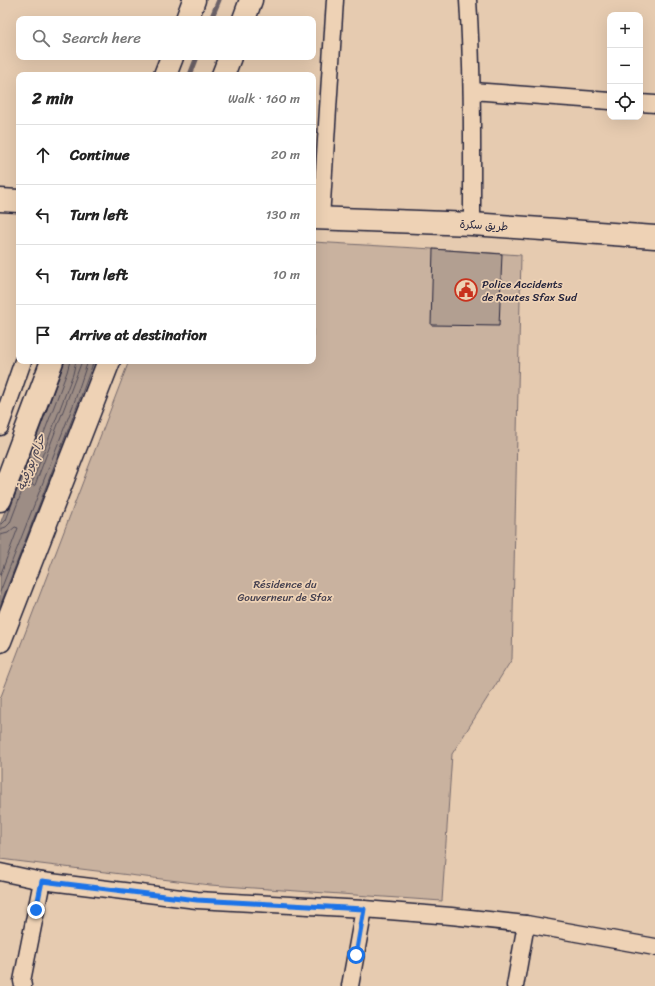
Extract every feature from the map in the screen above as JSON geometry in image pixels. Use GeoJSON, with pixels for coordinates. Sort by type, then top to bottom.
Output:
{"type":"FeatureCollection","features":[{"type":"Feature","properties":{"kind":"main road"},"geometry":{"type":"LineString","coordinates":[[188,16],[194,0]]}},
{"type":"Feature","properties":{"kind":"main road"},"geometry":{"type":"LineString","coordinates":[[245,16],[251,0]]}},
{"type":"Feature","properties":{"kind":"main road"},"geometry":{"type":"LineString","coordinates":[[166,72],[171,60]]}},
{"type":"Feature","properties":{"kind":"main road"},"geometry":{"type":"LineString","coordinates":[[224,72],[229,60]]}},
{"type":"Feature","properties":{"kind":"main road"},"geometry":{"type":"LineString","coordinates":[[0,200],[16,201]]}},
{"type":"Feature","properties":{"kind":"main road","name":"طريق سكرة"},"geometry":{"type":"LineString","coordinates":[[317,218],[472,224],[655,237]]}},
{"type":"Feature","properties":{"kind":"main road"},"geometry":{"type":"LineString","coordinates":[[0,500],[51,364]]}},
{"type":"Feature","properties":{"kind":"main road"},"geometry":{"type":"LineString","coordinates":[[0,641],[108,364]]}},
{"type":"Feature","properties":{"kind":"street"},"geometry":{"type":"LineString","coordinates":[[317,218],[335,0]]}},
{"type":"Feature","properties":{"kind":"street"},"geometry":{"type":"LineString","coordinates":[[468,0],[472,91],[472,224]]}},
{"type":"Feature","properties":{"kind":"street"},"geometry":{"type":"LineString","coordinates":[[472,91],[607,101]]}},
{"type":"Feature","properties":{"kind":"street"},"geometry":{"type":"LineString","coordinates":[[643,103],[655,104]]}},
{"type":"Feature","properties":{"kind":"street"},"geometry":{"type":"LineString","coordinates":[[0,427],[22,364]]}},
{"type":"Feature","properties":{"kind":"street"},"geometry":{"type":"LineString","coordinates":[[0,872],[42,881],[197,900],[364,909],[526,924],[655,947]]}},
{"type":"Feature","properties":{"kind":"street"},"geometry":{"type":"LineString","coordinates":[[23,986],[22,981],[42,881]]}},
{"type":"Feature","properties":{"kind":"street"},"geometry":{"type":"LineString","coordinates":[[350,986],[364,909]]}},
{"type":"Feature","properties":{"kind":"street"},"geometry":{"type":"LineString","coordinates":[[515,986],[526,924]]}},
{"type":"Feature","properties":{"kind":"green space","name":"Résidence du Gouverneur de Sfax"},"geometry":{"type":"Polygon","coordinates":[[[316,242],[521,255],[512,659],[452,754],[442,901],[210,885],[0,859],[0,699],[128,364],[316,364],[316,242]]]}},
{"type":"Feature","properties":{"kind":"water"},"geometry":{"type":"Polygon","coordinates":[[[61,364],[97,364],[0,617],[0,524],[61,364]]]}},
{"type":"Feature","properties":{"kind":"building","name":"Police Accidents de Routes Sfax Sud"},"geometry":{"type":"Polygon","coordinates":[[[433,249],[502,254],[499,326],[431,325],[433,249]]]}},
{"type":"Feature","properties":{"kind":"waterway","name":"حزام بورقيبة"},"geometry":{"type":"LineString","coordinates":[[212,16],[219,0]]}},
{"type":"Feature","properties":{"kind":"waterway","name":"حزام بورقيبة"},"geometry":{"type":"LineString","coordinates":[[191,72],[196,60]]}},
{"type":"Feature","properties":{"kind":"place","name":"Police Accidents de Routes Sfax Sud"},"geometry":{"type":"Point","coordinates":[466,290]}},
{"type":"Feature","properties":{"kind":"route"},"geometry":{"type":"LineString","coordinates":[[36,910],[42,881],[197,900],[364,909],[356,955]]}}]}
